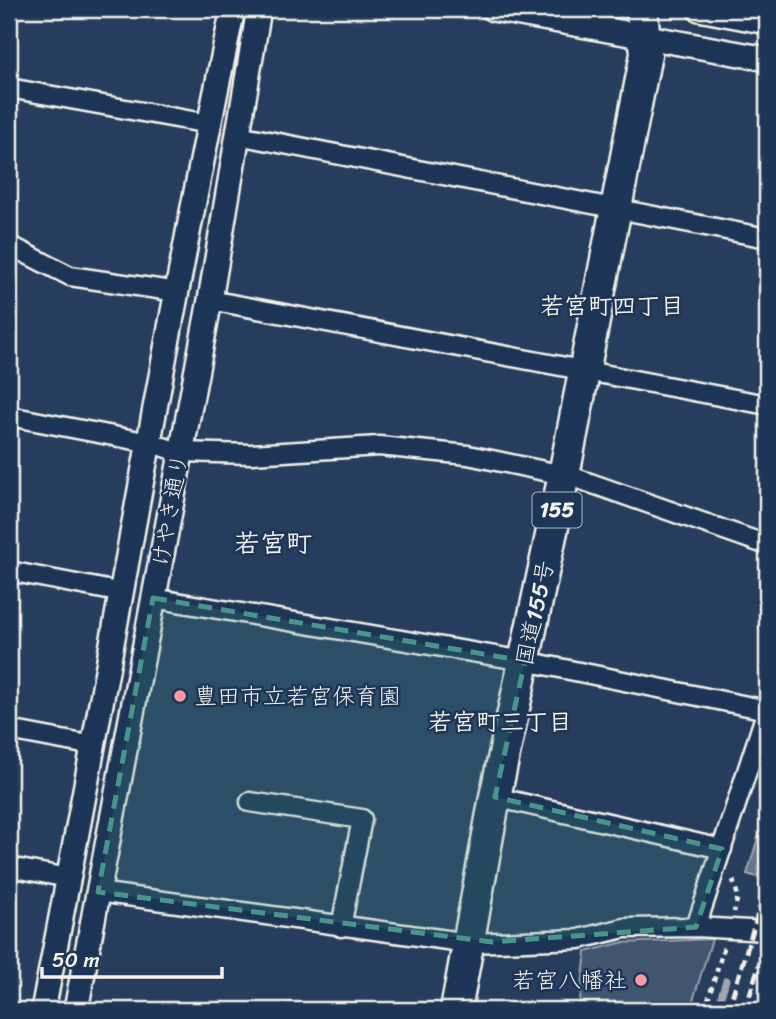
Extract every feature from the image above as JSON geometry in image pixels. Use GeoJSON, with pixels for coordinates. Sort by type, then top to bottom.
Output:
{"type":"FeatureCollection","features":[{"type":"Feature","properties":{"kind":"highway","name":"国道155号"},"geometry":{"type":"LineString","coordinates":[[456,1010],[495,797],[585,372],[646,54],[642,9]]}},
{"type":"Feature","properties":{"kind":"street"},"geometry":{"type":"LineString","coordinates":[[43,1010],[209,124],[233,9]]}},
{"type":"Feature","properties":{"kind":"street","name":"けやき通り"},"geometry":{"type":"LineString","coordinates":[[76,1010],[210,300],[259,9]]}},
{"type":"Feature","properties":{"kind":"street"},"geometry":{"type":"LineString","coordinates":[[493,9],[767,59]]}},
{"type":"Feature","properties":{"kind":"street"},"geometry":{"type":"LineString","coordinates":[[699,9],[767,22]]}},
{"type":"Feature","properties":{"kind":"street"},"geometry":{"type":"LineString","coordinates":[[9,88],[209,124]]}},
{"type":"Feature","properties":{"kind":"street"},"geometry":{"type":"LineString","coordinates":[[237,135],[767,239]]}},
{"type":"Feature","properties":{"kind":"street"},"geometry":{"type":"LineString","coordinates":[[9,245],[69,276],[178,292]]}},
{"type":"Feature","properties":{"kind":"street"},"geometry":{"type":"LineString","coordinates":[[210,300],[767,405]]}},
{"type":"Feature","properties":{"kind":"street"},"geometry":{"type":"LineString","coordinates":[[9,416],[150,443],[180,452],[252,454],[379,446],[468,456],[564,475],[767,545]]}},
{"type":"Feature","properties":{"kind":"street"},"geometry":{"type":"LineString","coordinates":[[9,571],[123,593]]}},
{"type":"Feature","properties":{"kind":"street"},"geometry":{"type":"LineString","coordinates":[[153,598],[525,661],[767,710],[696,927]]}},
{"type":"Feature","properties":{"kind":"street"},"geometry":{"type":"LineString","coordinates":[[9,730],[94,746]]}},
{"type":"Feature","properties":{"kind":"street"},"geometry":{"type":"LineString","coordinates":[[495,797],[722,849]]}},
{"type":"Feature","properties":{"kind":"street"},"geometry":{"type":"LineString","coordinates":[[250,802],[362,820],[341,927]]}},
{"type":"Feature","properties":{"kind":"street"},"geometry":{"type":"LineString","coordinates":[[9,867],[69,878]]}},
{"type":"Feature","properties":{"kind":"street"},"geometry":{"type":"LineString","coordinates":[[98,892],[469,943],[579,939],[624,928],[696,927],[767,931]]}},
{"type":"Feature","properties":{"kind":"path"},"geometry":{"type":"LineString","coordinates":[[705,1010],[729,929]]}},
{"type":"Feature","properties":{"kind":"highlighted area"},"geometry":{"type":"Polygon","coordinates":[[[153,598],[525,661],[495,797],[722,849],[696,927],[492,942],[98,892],[153,598]]]}},
{"type":"Feature","properties":{"kind":"shaded area"},"geometry":{"type":"Polygon","coordinates":[[[767,808],[767,845],[757,877],[747,874],[767,808]]]}},
{"type":"Feature","properties":{"kind":"shaded area","name":"若宮八幡社"},"geometry":{"type":"Polygon","coordinates":[[[712,939],[690,1010],[579,1010],[586,952],[620,943],[712,939]]]}},
{"type":"Feature","properties":{"kind":"waterway"},"geometry":{"type":"LineString","coordinates":[[717,1010],[726,980]]}},
{"type":"Feature","properties":{"kind":"railway"},"geometry":{"type":"LineString","coordinates":[[728,1010],[767,885]]}},
{"type":"Feature","properties":{"kind":"railway"},"geometry":{"type":"LineString","coordinates":[[745,1010],[767,940]]}},
{"type":"Feature","properties":{"kind":"place","name":"豊田市立若宮保育園"},"geometry":{"type":"Point","coordinates":[180,696]}},
{"type":"Feature","properties":{"kind":"place","name":"若宮八幡社"},"geometry":{"type":"Point","coordinates":[641,980]}},
{"type":"Feature","properties":{"kind":"district","name":"若宮町四丁目"},"geometry":{"type":"Point","coordinates":[612,306]}},
{"type":"Feature","properties":{"kind":"district","name":"若宮町"},"geometry":{"type":"Point","coordinates":[273,543]}},
{"type":"Feature","properties":{"kind":"district","name":"若宮町三丁目"},"geometry":{"type":"Point","coordinates":[500,722]}}]}
